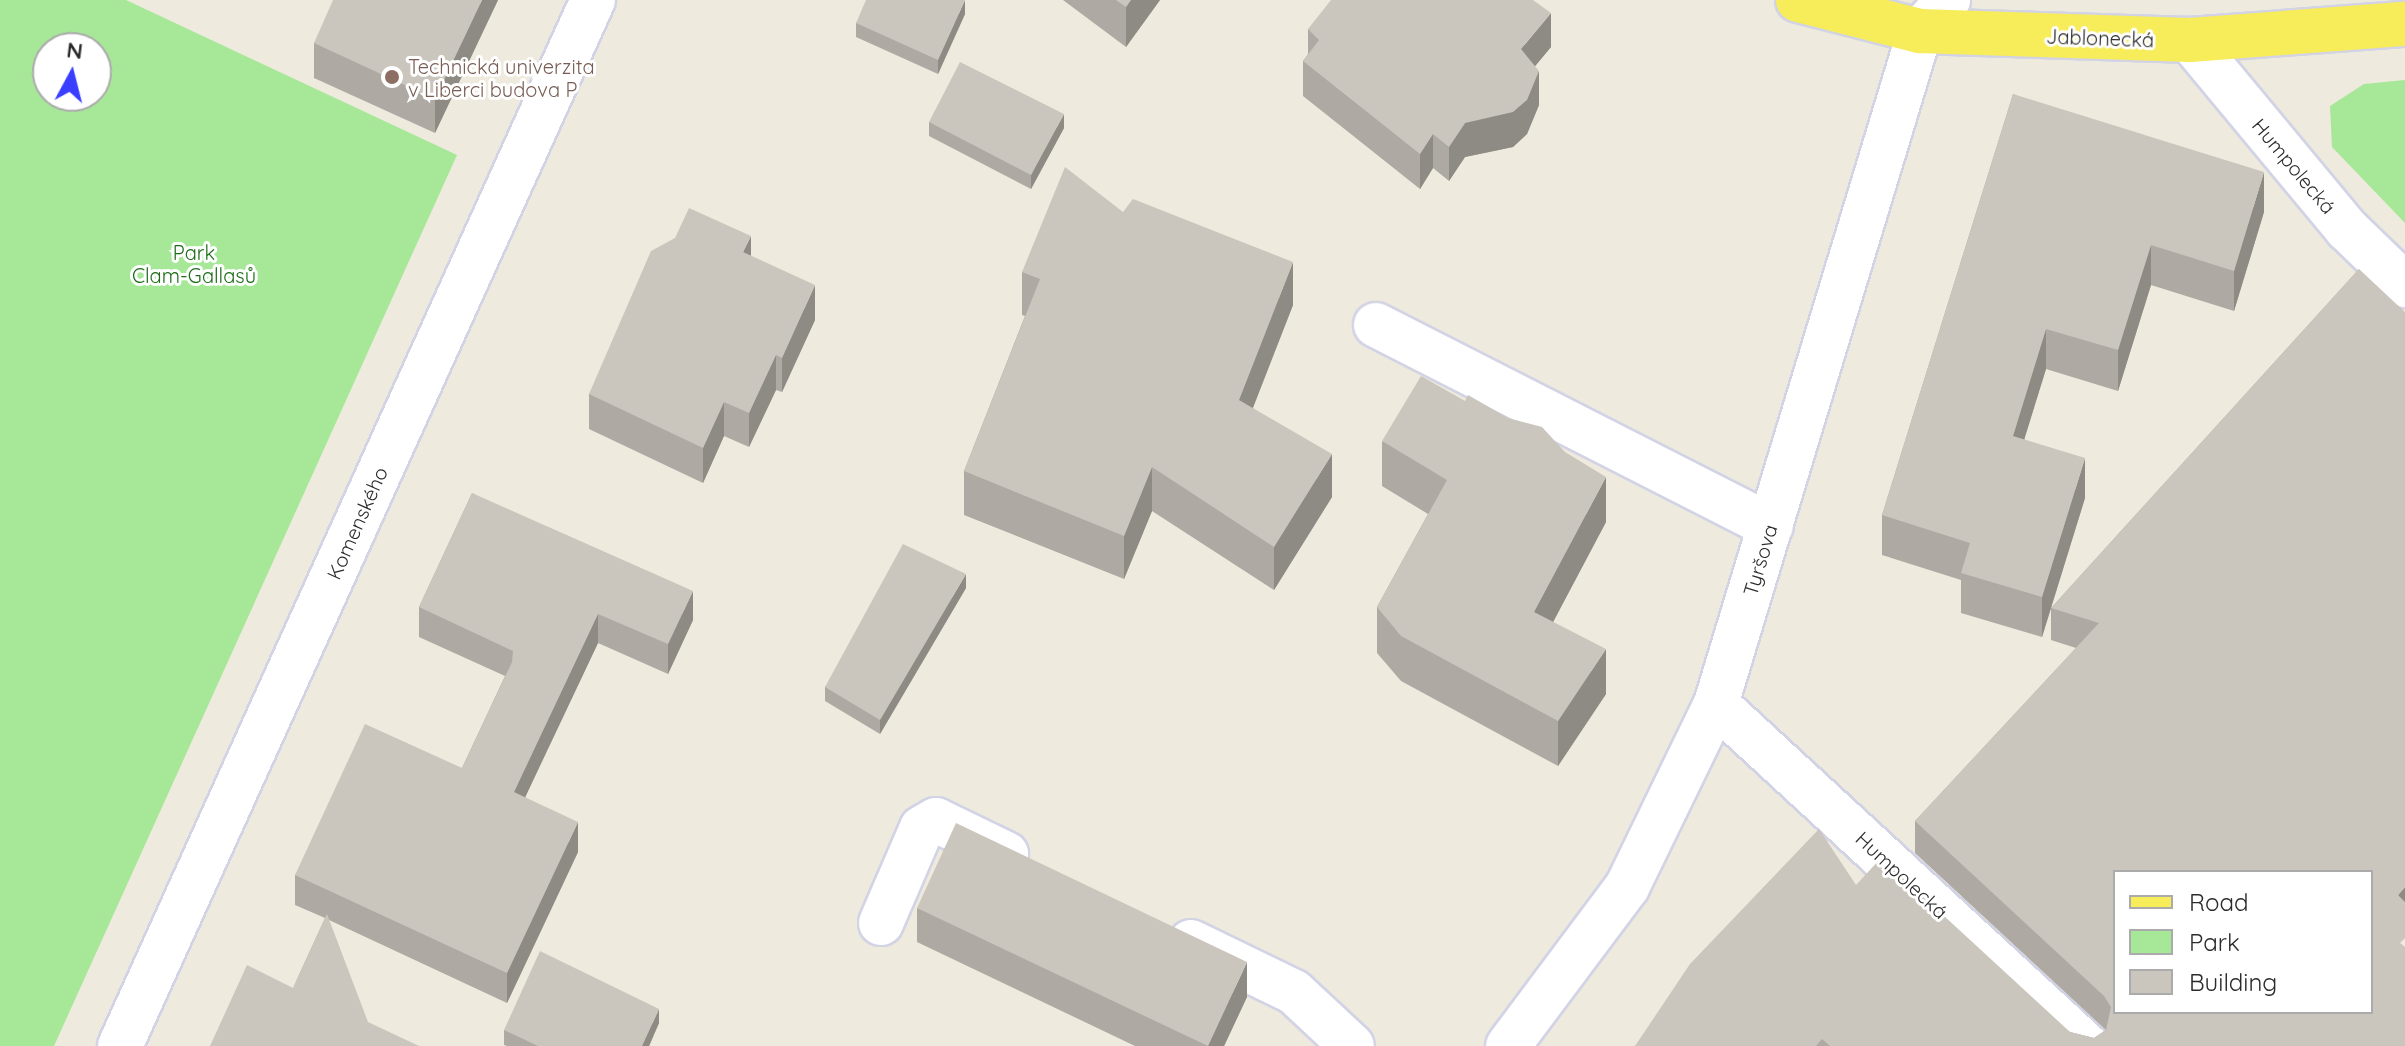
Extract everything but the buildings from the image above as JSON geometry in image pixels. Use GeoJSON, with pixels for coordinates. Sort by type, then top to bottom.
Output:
{"type":"FeatureCollection","features":[{"type":"Feature","properties":{"kind":"main road","name":"Jablonecká"},"geometry":{"type":"LineString","coordinates":[[1798,0],[2190,40],[2405,24]]}},
{"type":"Feature","properties":{"kind":"street","name":"Komenského"},"geometry":{"type":"LineString","coordinates":[[120,1046],[593,0]]}},
{"type":"Feature","properties":{"kind":"street","name":"Tyršova"},"geometry":{"type":"LineString","coordinates":[[1508,1046],[1627,887],[1716,704],[1934,16]]}},
{"type":"Feature","properties":{"kind":"street","name":"Humpolecká"},"geometry":{"type":"LineString","coordinates":[[2190,40],[2347,229],[2405,285]]}},
{"type":"Feature","properties":{"kind":"street"},"geometry":{"type":"LineString","coordinates":[[1376,325],[1771,526]]}},
{"type":"Feature","properties":{"kind":"street","name":"Humpolecká"},"geometry":{"type":"LineString","coordinates":[[1716,704],[2087,1046]]}},
{"type":"Feature","properties":{"kind":"street"},"geometry":{"type":"LineString","coordinates":[[881,923],[922,828],[936,820],[1050,875]]}},
{"type":"Feature","properties":{"kind":"street"},"geometry":{"type":"LineString","coordinates":[[1151,923],[1294,992],[1352,1046]]}},
{"type":"Feature","properties":{"kind":"green space","name":"Park Clam-Gallasů"},"geometry":{"type":"Polygon","coordinates":[[[0,0],[126,0],[457,155],[54,1046],[0,1046],[0,0]]]}},
{"type":"Feature","properties":{"kind":"green space"},"geometry":{"type":"Polygon","coordinates":[[[2405,80],[2405,223],[2332,147],[2330,106],[2364,84],[2405,80]]]}},
{"type":"Feature","properties":{"kind":"place","name":"Technická univerzita v Liberci budova P"},"geometry":{"type":"Point","coordinates":[392,77]}}]}
